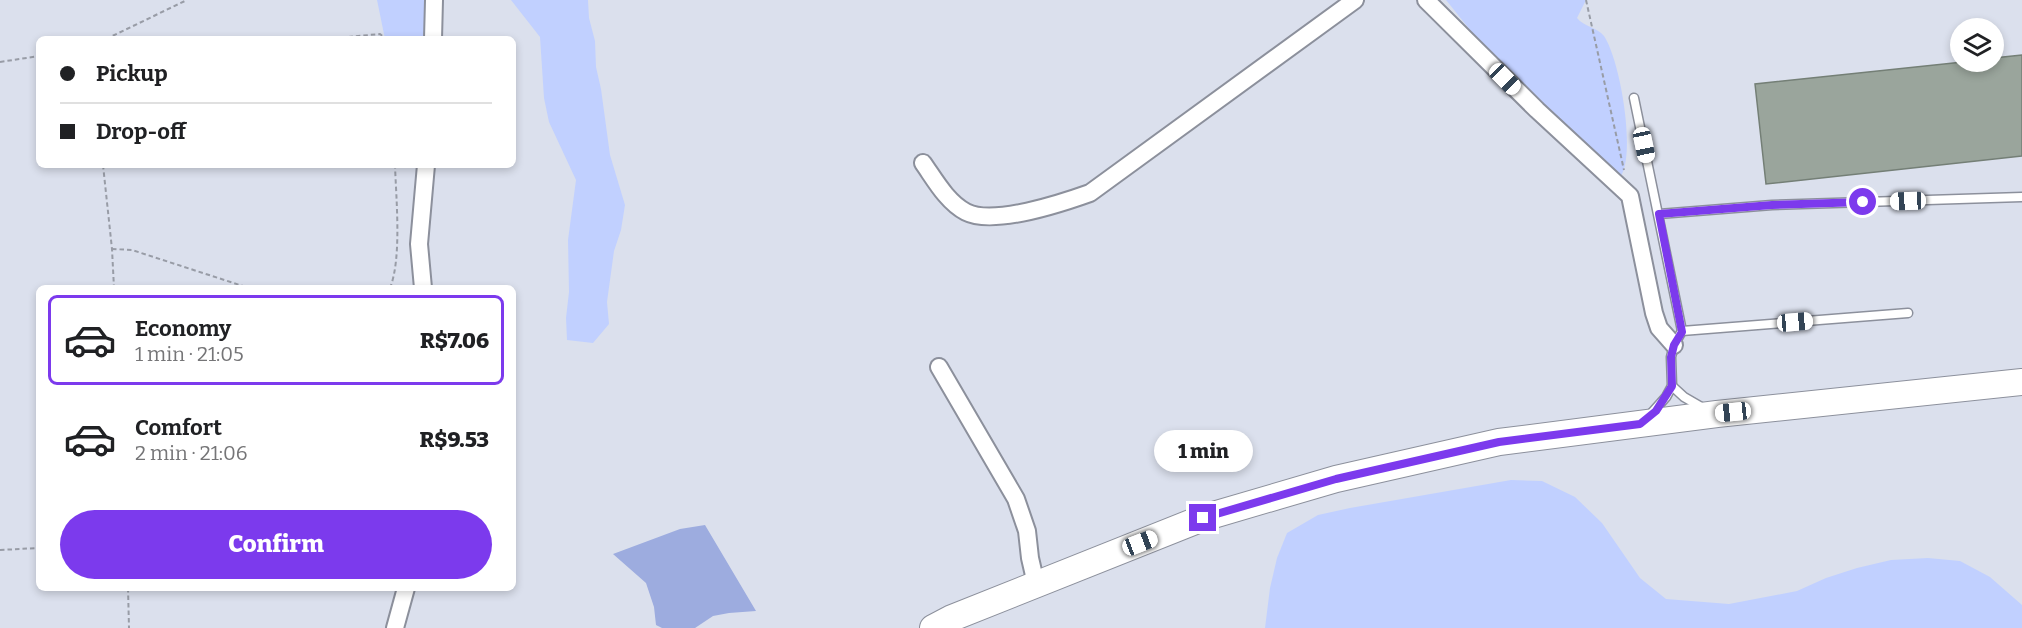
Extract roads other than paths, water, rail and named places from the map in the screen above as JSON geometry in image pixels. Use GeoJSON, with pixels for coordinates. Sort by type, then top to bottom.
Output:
{"type":"FeatureCollection","features":[{"type":"Feature","properties":{"kind":"main road"},"geometry":{"type":"LineString","coordinates":[[933,628],[952,618],[1203,518],[1336,479],[1499,442],[1717,414],[2022,382]]}},
{"type":"Feature","properties":{"kind":"main road"},"geometry":{"type":"LineString","coordinates":[[953,628],[1029,587]]}},
{"type":"Feature","properties":{"kind":"street"},"geometry":{"type":"LineString","coordinates":[[433,36],[434,0]]}},
{"type":"Feature","properties":{"kind":"street"},"geometry":{"type":"LineString","coordinates":[[923,163],[946,195],[966,212],[981,217],[1051,207],[1090,193],[1355,0]]}},
{"type":"Feature","properties":{"kind":"street"},"geometry":{"type":"LineString","coordinates":[[1426,0],[1537,110],[1630,196],[1659,328],[1678,338]]}},
{"type":"Feature","properties":{"kind":"street"},"geometry":{"type":"LineString","coordinates":[[423,285],[419,244],[426,168]]}},
{"type":"Feature","properties":{"kind":"street"},"geometry":{"type":"LineString","coordinates":[[939,367],[1016,499],[1028,531],[1029,587]]}},
{"type":"Feature","properties":{"kind":"street"},"geometry":{"type":"LineString","coordinates":[[396,628],[405,591]]}},
{"type":"Feature","properties":{"kind":"lane"},"geometry":{"type":"LineString","coordinates":[[1634,98],[1659,214],[1678,338],[1671,357],[1672,386],[1656,411],[1640,424]]}},
{"type":"Feature","properties":{"kind":"lane"},"geometry":{"type":"LineString","coordinates":[[1659,214],[1772,205],[2022,197]]}},
{"type":"Feature","properties":{"kind":"lane"},"geometry":{"type":"LineString","coordinates":[[1678,338],[1908,313]]}},
{"type":"Feature","properties":{"kind":"lane"},"geometry":{"type":"LineString","coordinates":[[1672,386],[1698,406],[1717,414]]}}]}
